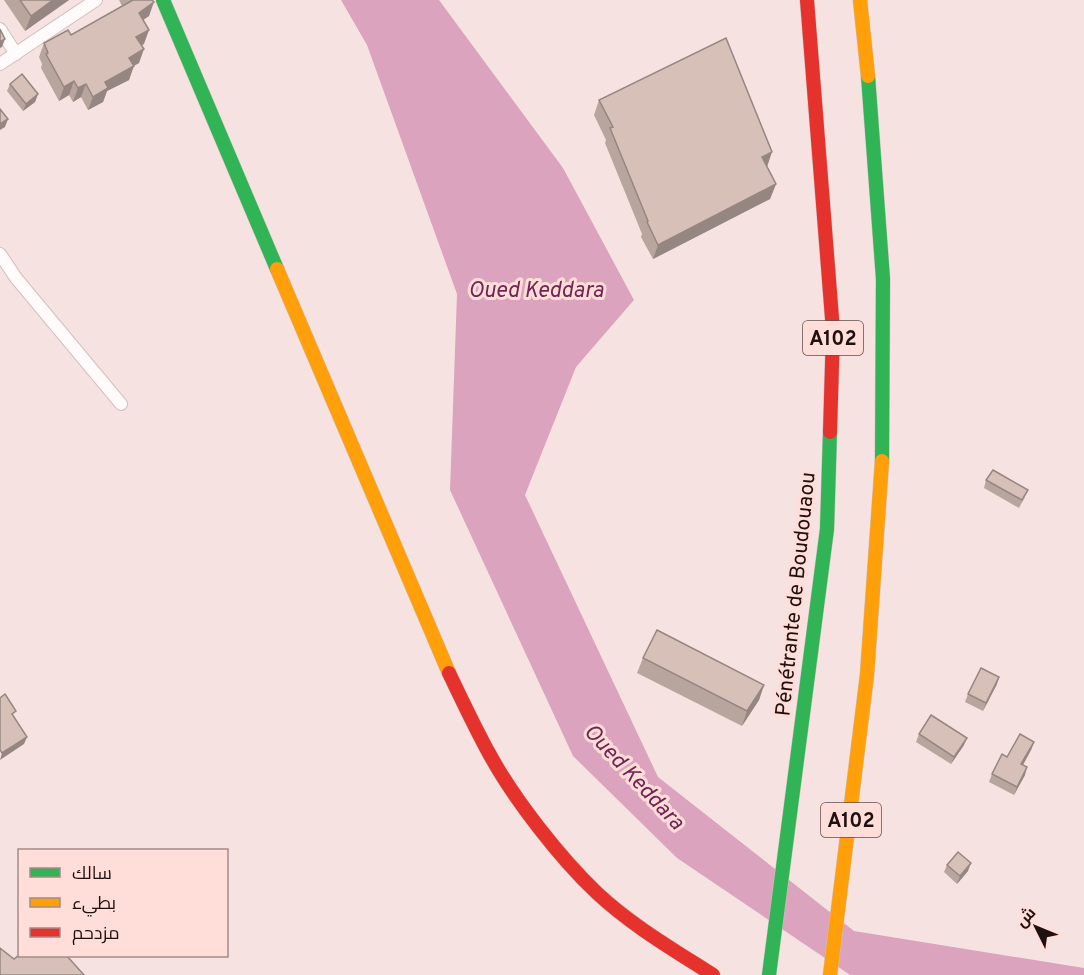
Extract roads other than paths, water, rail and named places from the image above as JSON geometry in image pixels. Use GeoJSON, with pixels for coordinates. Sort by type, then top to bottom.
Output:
{"type":"FeatureCollection","features":[{"type":"Feature","properties":{"kind":"main road"},"geometry":{"type":"LineString","coordinates":[[163,0],[446,667],[490,756],[521,804],[597,893],[661,941],[713,975]]}},
{"type":"Feature","properties":{"kind":"main road","name":"Pénétrante de Boudouaou"},"geometry":{"type":"LineString","coordinates":[[769,975],[827,529],[833,332],[807,0]]}},
{"type":"Feature","properties":{"kind":"main road","name":"A102"},"geometry":{"type":"LineString","coordinates":[[830,975],[859,760],[868,664],[878,537],[885,373],[883,257],[861,0]]}},
{"type":"Feature","properties":{"kind":"street"},"geometry":{"type":"LineString","coordinates":[[0,64],[96,0]]}},
{"type":"Feature","properties":{"kind":"street"},"geometry":{"type":"LineString","coordinates":[[0,29],[16,54]]}},
{"type":"Feature","properties":{"kind":"street"},"geometry":{"type":"LineString","coordinates":[[0,254],[16,279],[121,404]]}},
{"type":"Feature","properties":{"kind":"water","name":"Oued Keddara"},"geometry":{"type":"Polygon","coordinates":[[[341,0],[439,0],[563,168],[634,300],[576,367],[525,495],[658,777],[854,931],[1084,968],[1084,975],[850,975],[677,858],[573,756],[450,490],[457,294],[367,45],[341,0]]]}}]}
